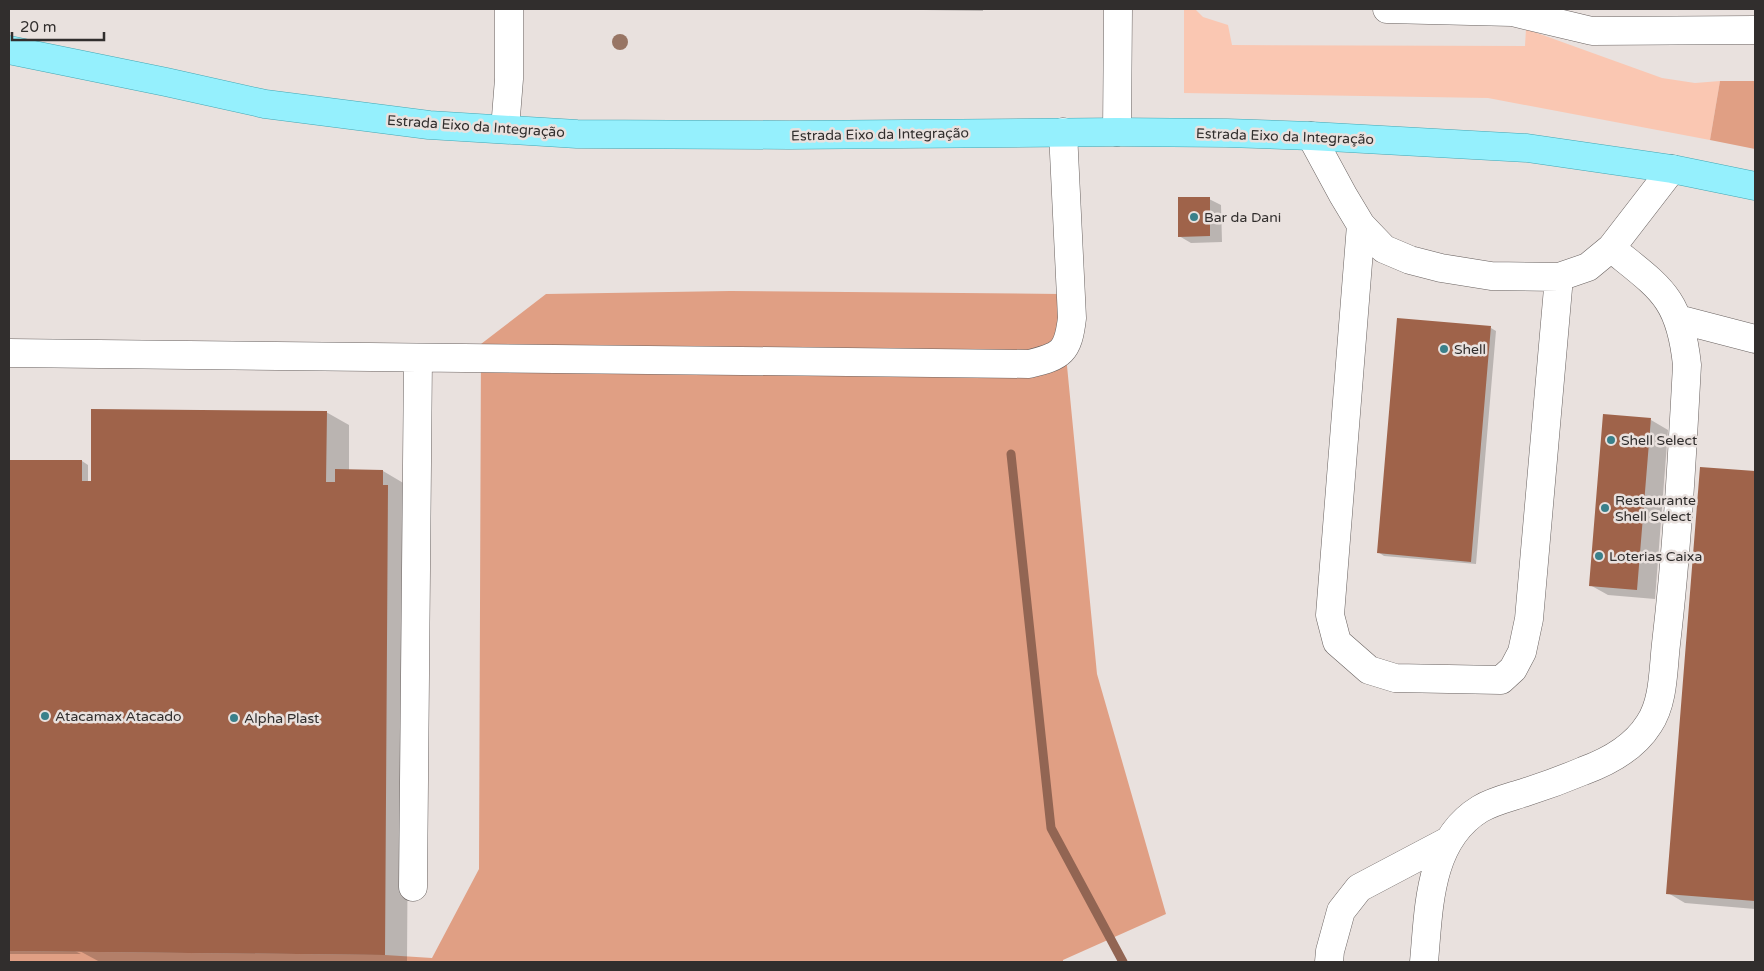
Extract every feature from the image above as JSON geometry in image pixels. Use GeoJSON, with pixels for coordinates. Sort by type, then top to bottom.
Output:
{"type":"FeatureCollection","features":[{"type":"Feature","properties":{"kind":"main road","name":"Estrada Eixo da Integração"},"geometry":{"type":"LineString","coordinates":[[9,50],[265,104],[429,125],[577,134],[789,135],[1117,132],[1310,136],[1527,148],[1672,169],[1755,186]]}},
{"type":"Feature","properties":{"kind":"street"},"geometry":{"type":"LineString","coordinates":[[505,129],[509,79],[509,9]]}},
{"type":"Feature","properties":{"kind":"street"},"geometry":{"type":"LineString","coordinates":[[1117,132],[1118,9]]}},
{"type":"Feature","properties":{"kind":"street"},"geometry":{"type":"LineString","coordinates":[[1387,9],[1512,12],[1592,32],[1755,30]]}},
{"type":"Feature","properties":{"kind":"street"},"geometry":{"type":"LineString","coordinates":[[9,353],[1030,364],[1044,361],[1063,351],[1068,343],[1072,318],[1063,132]]}},
{"type":"Feature","properties":{"kind":"street"},"geometry":{"type":"LineString","coordinates":[[1310,136],[1361,225],[1384,249],[1410,260],[1441,268],[1492,276],[1559,278],[1588,267],[1610,248],[1672,169]]}},
{"type":"Feature","properties":{"kind":"street"},"geometry":{"type":"LineString","coordinates":[[1361,225],[1330,615],[1337,642],[1350,655],[1369,670],[1395,678],[1501,680],[1513,669],[1522,652],[1528,618],[1559,278]]}},
{"type":"Feature","properties":{"kind":"street"},"geometry":{"type":"LineString","coordinates":[[1424,962],[1435,871],[1448,841],[1462,823],[1480,809],[1596,766],[1616,756],[1645,731],[1651,722],[1660,696],[1674,580],[1686,365],[1684,340],[1670,301],[1661,290],[1610,248]]}},
{"type":"Feature","properties":{"kind":"street"},"geometry":{"type":"LineString","coordinates":[[1678,319],[1755,339]]}},
{"type":"Feature","properties":{"kind":"street"},"geometry":{"type":"LineString","coordinates":[[413,887],[418,358]]}},
{"type":"Feature","properties":{"kind":"street"},"geometry":{"type":"LineString","coordinates":[[1329,962],[1340,911],[1359,888],[1448,841]]}},
{"type":"Feature","properties":{"kind":"shaded area"},"geometry":{"type":"Polygon","coordinates":[[[1184,9],[1195,9],[1203,17],[1228,25],[1232,45],[1525,46],[1526,29],[1662,78],[1695,83],[1720,81],[1710,140],[1488,98],[1184,93],[1184,9]]]}},
{"type":"Feature","properties":{"kind":"shaded area"},"geometry":{"type":"Polygon","coordinates":[[[1720,81],[1755,81],[1755,149],[1710,140],[1720,81]]]}},
{"type":"Feature","properties":{"kind":"shaded area"},"geometry":{"type":"Polygon","coordinates":[[[730,291],[1060,294],[1097,674],[1166,914],[1063,960],[1063,962],[9,962],[9,951],[385,955],[432,958],[479,869],[481,344],[546,294],[730,291]]]}},
{"type":"Feature","properties":{"kind":"building","name":"Bar da Dani"},"geometry":{"type":"Polygon","coordinates":[[[1178,197],[1210,197],[1210,236],[1178,237],[1178,197]]]}},
{"type":"Feature","properties":{"kind":"building"},"geometry":{"type":"Polygon","coordinates":[[[1397,318],[1491,326],[1471,562],[1377,553],[1397,318]]]}},
{"type":"Feature","properties":{"kind":"building","name":"Alpha Plast"},"geometry":{"type":"Polygon","coordinates":[[[91,409],[327,411],[326,482],[335,482],[335,469],[383,470],[383,485],[388,485],[385,955],[9,951],[9,460],[82,460],[82,481],[91,481],[91,409]]]}},
{"type":"Feature","properties":{"kind":"building"},"geometry":{"type":"Polygon","coordinates":[[[1603,414],[1651,418],[1637,590],[1589,586],[1603,414]]]}},
{"type":"Feature","properties":{"kind":"building"},"geometry":{"type":"Polygon","coordinates":[[[1700,467],[1755,471],[1755,901],[1666,894],[1700,467]]]}},
{"type":"Feature","properties":{"kind":"waterway"},"geometry":{"type":"LineString","coordinates":[[1011,454],[1051,828],[1123,962]]}},
{"type":"Feature","properties":{"kind":"place","name":"Bar da Dani"},"geometry":{"type":"Point","coordinates":[1194,217]}},
{"type":"Feature","properties":{"kind":"place","name":"Shell"},"geometry":{"type":"Point","coordinates":[1444,349]}},
{"type":"Feature","properties":{"kind":"place","name":"Shell Select"},"geometry":{"type":"Point","coordinates":[1611,440]}},
{"type":"Feature","properties":{"kind":"place","name":"Restaurante Shell Select"},"geometry":{"type":"Point","coordinates":[1605,508]}},
{"type":"Feature","properties":{"kind":"place","name":"Loterias Caixa"},"geometry":{"type":"Point","coordinates":[1599,556]}},
{"type":"Feature","properties":{"kind":"place","name":"Atacamax Atacado"},"geometry":{"type":"Point","coordinates":[45,716]}},
{"type":"Feature","properties":{"kind":"place","name":"Alpha Plast"},"geometry":{"type":"Point","coordinates":[234,718]}}]}
